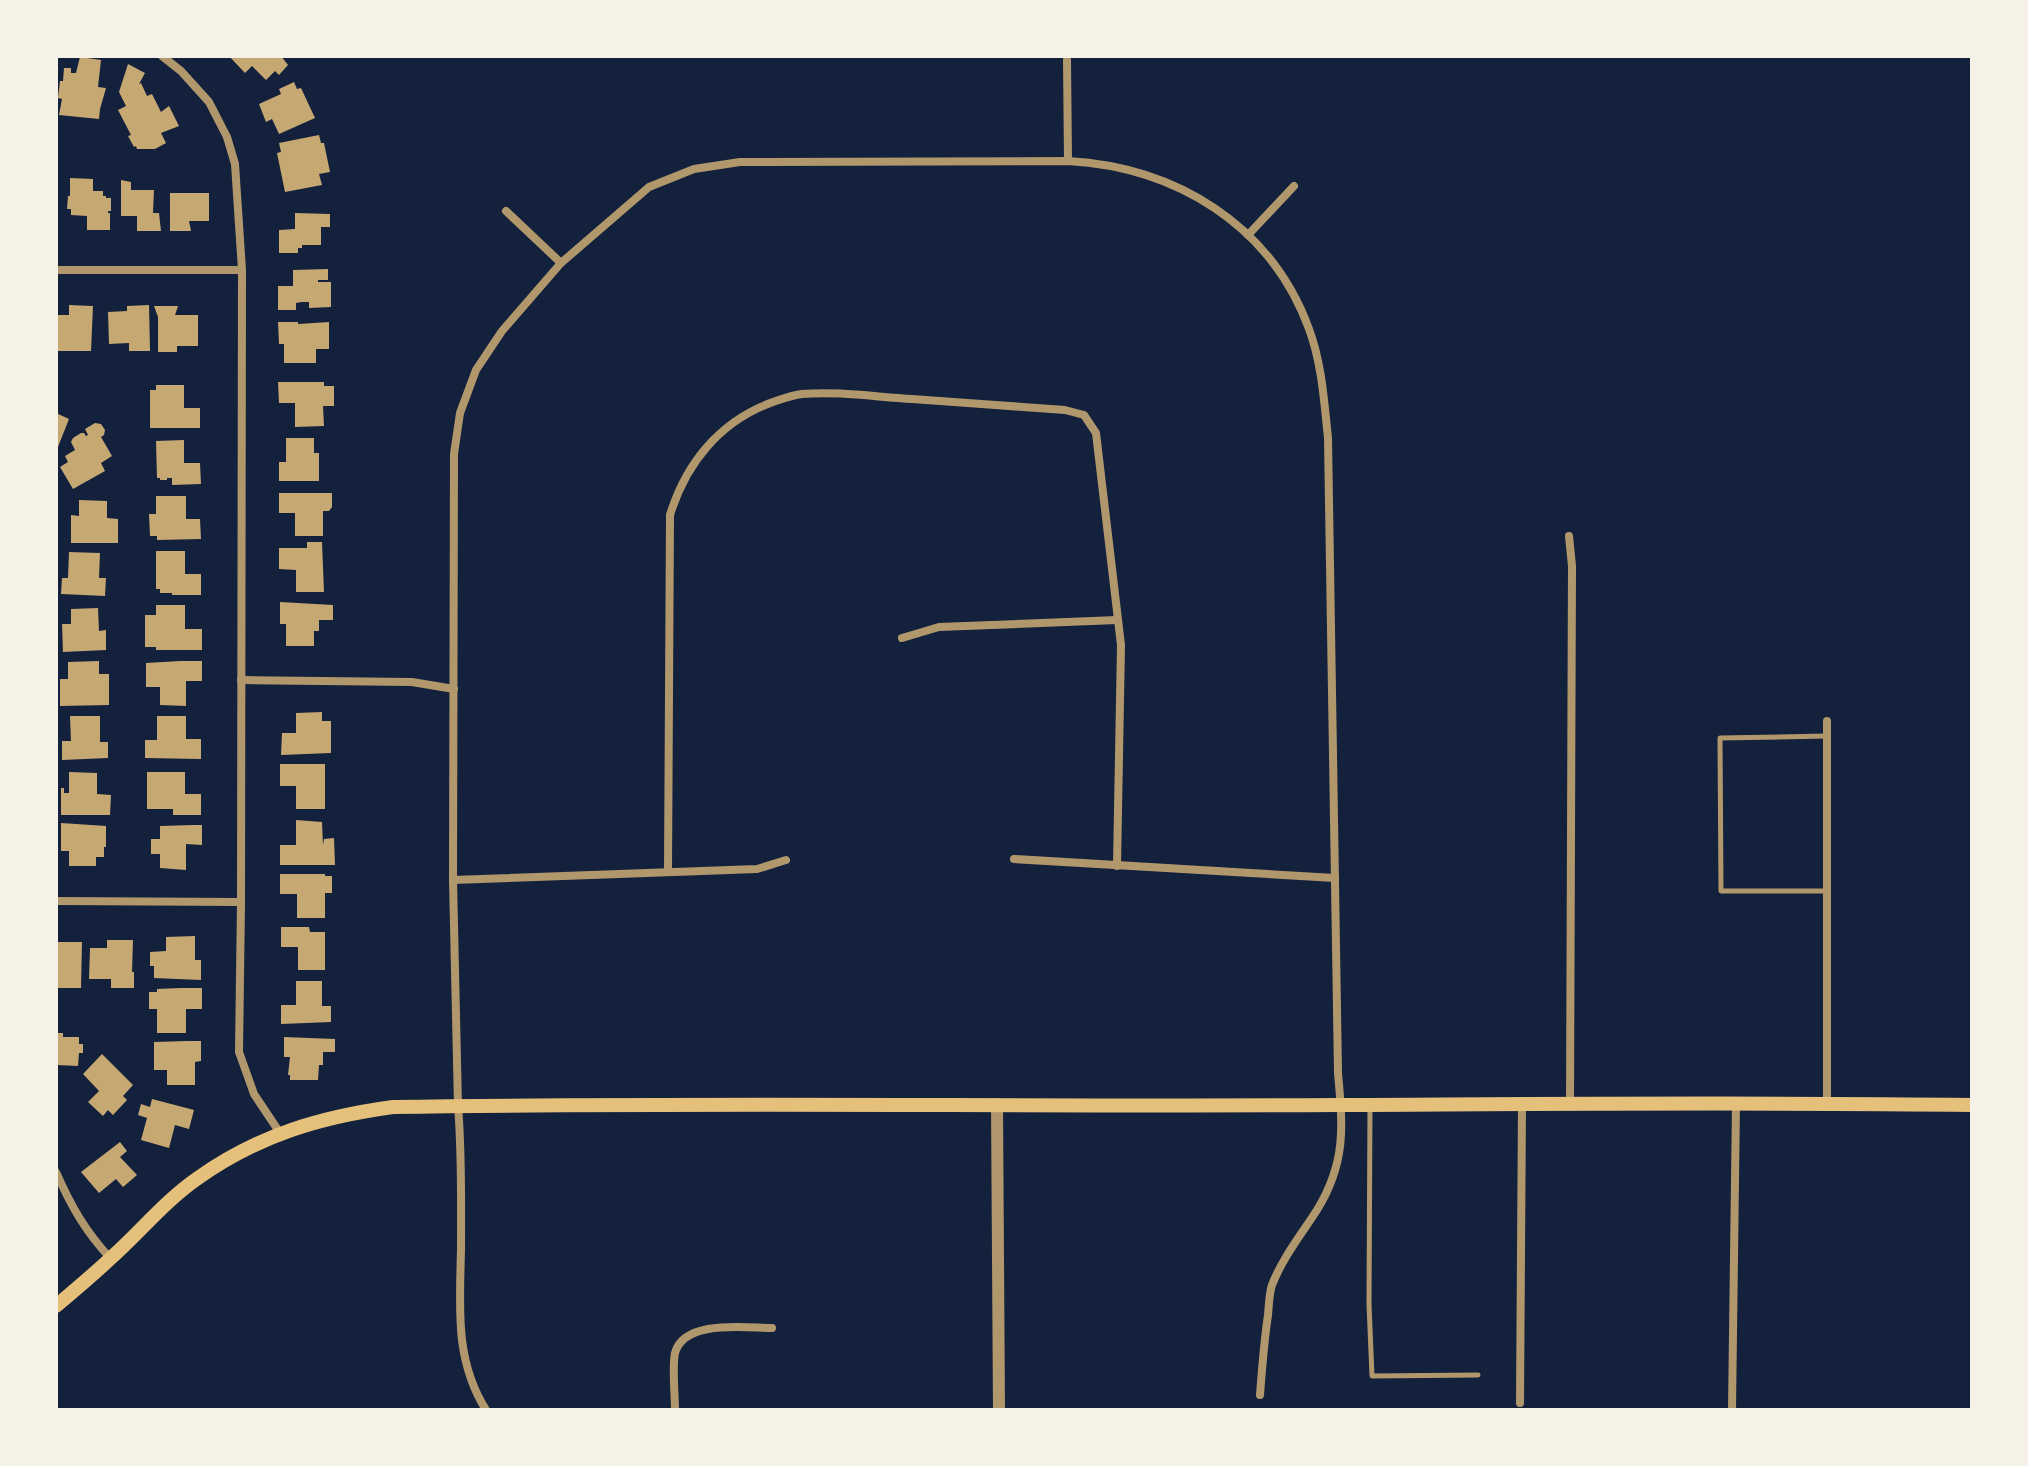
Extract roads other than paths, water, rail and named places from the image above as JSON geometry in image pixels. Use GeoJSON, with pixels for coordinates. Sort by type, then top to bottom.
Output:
{"type":"FeatureCollection","features":[{"type":"Feature","properties":{"kind":"main road"},"geometry":{"type":"LineString","coordinates":[[56,1306],[111,1259],[167,1203],[197,1178],[244,1149],[280,1133],[351,1113],[393,1107],[1972,1105]]}},
{"type":"Feature","properties":{"kind":"street"},"geometry":{"type":"LineString","coordinates":[[162,56],[181,71],[209,102],[227,137],[235,164],[242,270],[239,1052],[254,1094],[280,1133]]}},
{"type":"Feature","properties":{"kind":"street"},"geometry":{"type":"LineString","coordinates":[[1067,60],[1068,161]]}},
{"type":"Feature","properties":{"kind":"street"},"geometry":{"type":"LineString","coordinates":[[486,1410],[468,1374],[461,1337],[461,1140],[453,880],[454,454],[460,413],[476,370],[488,350],[561,263],[649,187],[678,173],[709,165],[740,162],[1068,161],[1117,166],[1165,180],[1209,204],[1248,235],[1265,254],[1298,304],[1315,347],[1328,438],[1338,1073],[1342,1145],[1334,1178],[1295,1241],[1272,1286],[1260,1395]]}},
{"type":"Feature","properties":{"kind":"street"},"geometry":{"type":"LineString","coordinates":[[1248,235],[1294,186]]}},
{"type":"Feature","properties":{"kind":"street"},"geometry":{"type":"LineString","coordinates":[[506,211],[561,263]]}},
{"type":"Feature","properties":{"kind":"street"},"geometry":{"type":"LineString","coordinates":[[56,270],[242,270]]}},
{"type":"Feature","properties":{"kind":"street"},"geometry":{"type":"LineString","coordinates":[[668,871],[670,515],[688,472],[717,436],[747,413],[801,394],[1065,410],[1084,415],[1096,433],[1121,645],[1117,866]]}},
{"type":"Feature","properties":{"kind":"street"},"geometry":{"type":"LineString","coordinates":[[1569,536],[1572,566],[1570,1105]]}},
{"type":"Feature","properties":{"kind":"street"},"geometry":{"type":"LineString","coordinates":[[902,638],[939,627],[1117,620]]}},
{"type":"Feature","properties":{"kind":"street"},"geometry":{"type":"LineString","coordinates":[[241,680],[412,682],[454,689]]}},
{"type":"Feature","properties":{"kind":"street"},"geometry":{"type":"LineString","coordinates":[[1827,721],[1827,1103]]}},
{"type":"Feature","properties":{"kind":"street"},"geometry":{"type":"LineString","coordinates":[[1014,859],[1335,878]]}},
{"type":"Feature","properties":{"kind":"street"},"geometry":{"type":"LineString","coordinates":[[453,880],[757,869],[786,860]]}},
{"type":"Feature","properties":{"kind":"street"},"geometry":{"type":"LineString","coordinates":[[56,901],[241,902]]}},
{"type":"Feature","properties":{"kind":"street"},"geometry":{"type":"LineString","coordinates":[[997,1104],[999,1410]]}},
{"type":"Feature","properties":{"kind":"street"},"geometry":{"type":"LineString","coordinates":[[1520,1403],[1522,1104]]}},
{"type":"Feature","properties":{"kind":"street"},"geometry":{"type":"LineString","coordinates":[[1732,1410],[1736,1104]]}},
{"type":"Feature","properties":{"kind":"street"},"geometry":{"type":"LineString","coordinates":[[56,1172],[75,1213],[111,1259]]}},
{"type":"Feature","properties":{"kind":"street"},"geometry":{"type":"LineString","coordinates":[[675,1410],[675,1354],[681,1342],[708,1328],[772,1328]]}},
{"type":"Feature","properties":{"kind":"lane"},"geometry":{"type":"LineString","coordinates":[[1827,736],[1720,738],[1721,891],[1827,891]]}},
{"type":"Feature","properties":{"kind":"lane"},"geometry":{"type":"LineString","coordinates":[[1370,1104],[1369,1304],[1372,1376],[1478,1375]]}}]}
